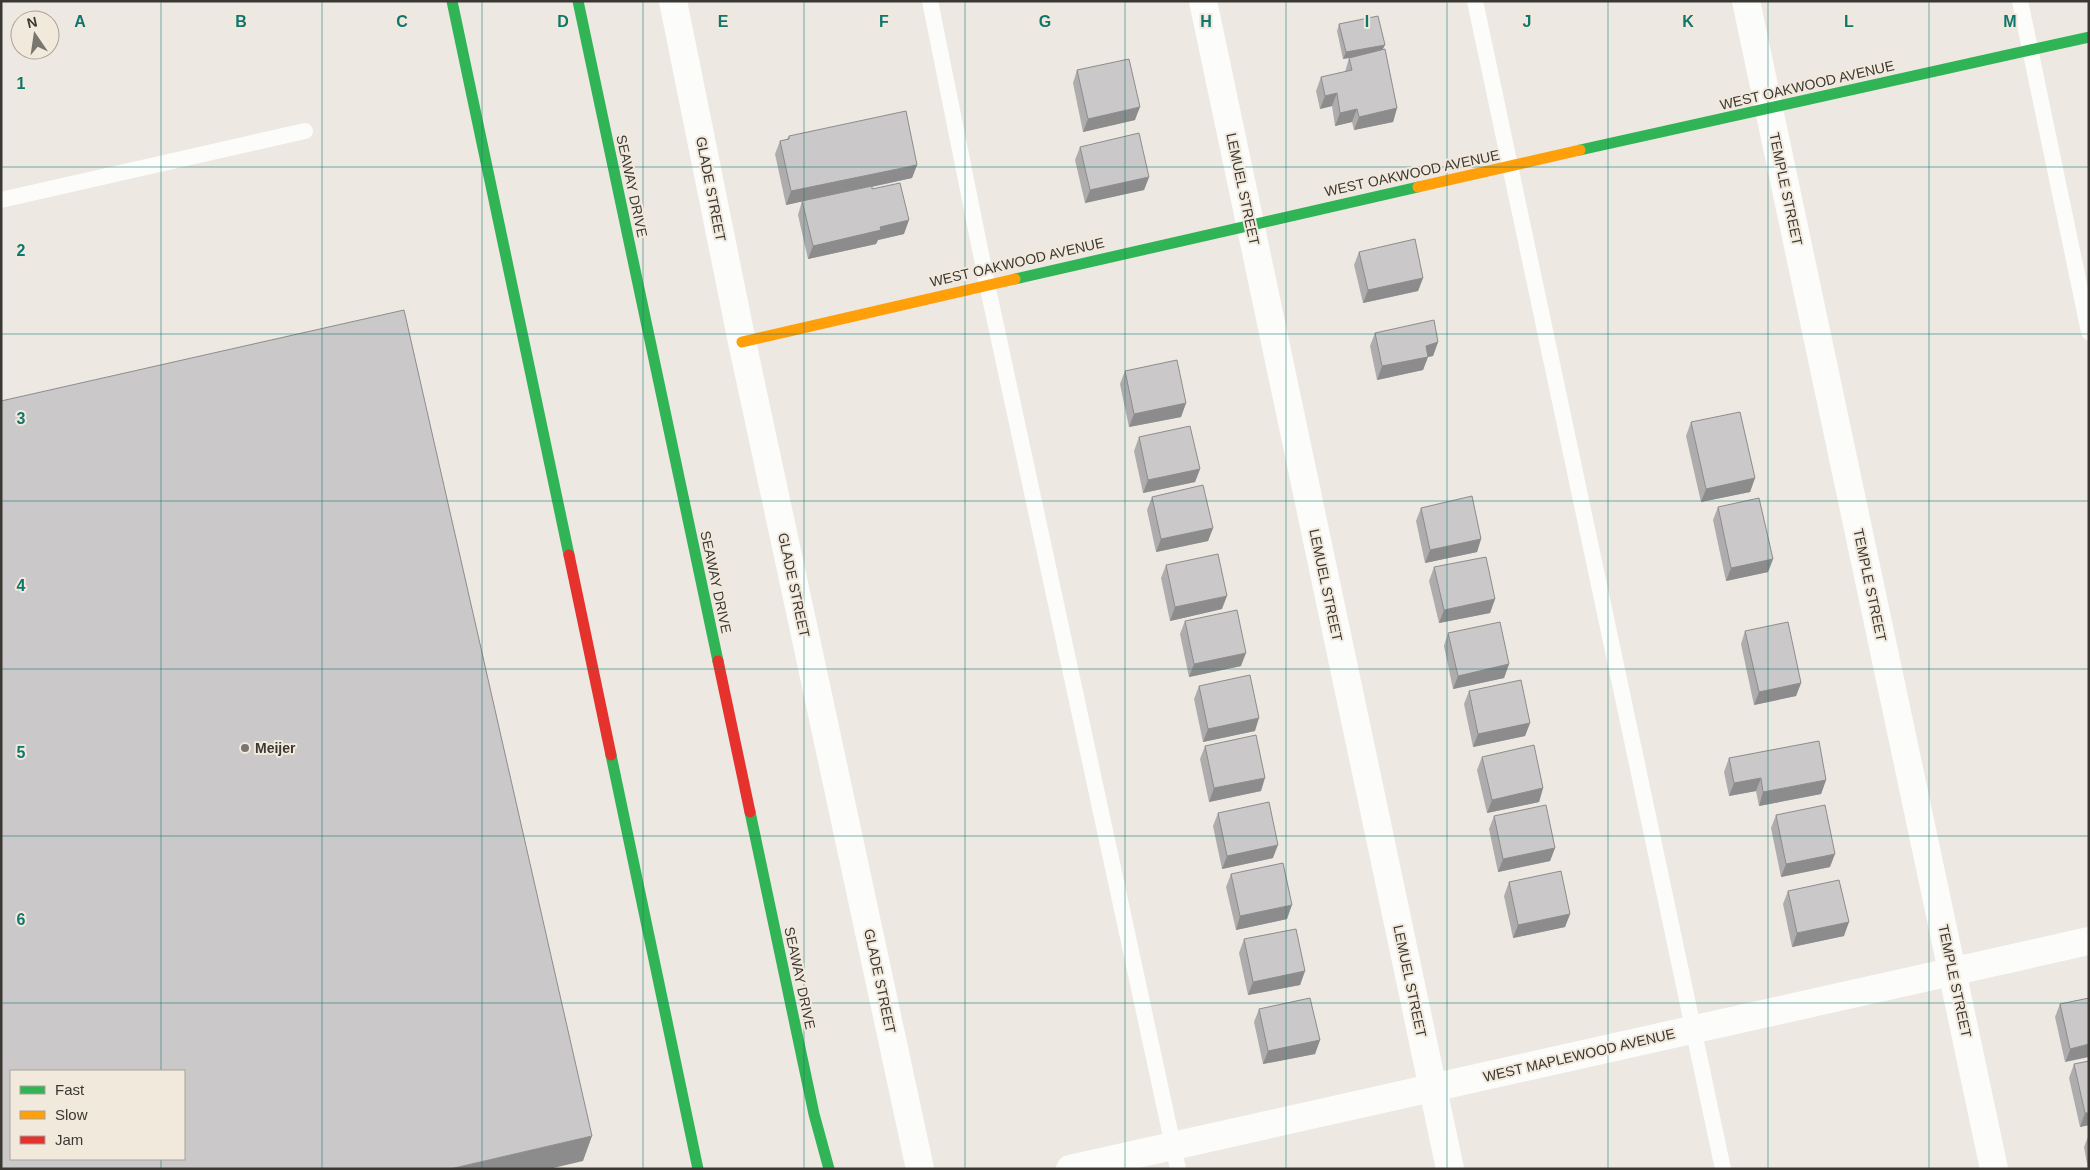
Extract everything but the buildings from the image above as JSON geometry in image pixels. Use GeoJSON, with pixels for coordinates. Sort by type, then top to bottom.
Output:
{"type":"FeatureCollection","features":[{"type":"Feature","properties":{"kind":"main road"},"geometry":{"type":"LineString","coordinates":[[452,1],[698,1169]]}},
{"type":"Feature","properties":{"kind":"main road","name":"SEAWAY DRIVE"},"geometry":{"type":"LineString","coordinates":[[578,1],[812,1104],[829,1169]]}},
{"type":"Feature","properties":{"kind":"main road","name":"WEST OAKWOOD AVENUE"},"geometry":{"type":"LineString","coordinates":[[742,342],[1250,224],[2089,36]]}},
{"type":"Feature","properties":{"kind":"street","name":"GLADE STREET"},"geometry":{"type":"LineString","coordinates":[[673,1],[742,342],[920,1169]]}},
{"type":"Feature","properties":{"kind":"street","name":"LEMUEL STREET"},"geometry":{"type":"LineString","coordinates":[[1203,1],[1450,1169]]}},
{"type":"Feature","properties":{"kind":"street","name":"TEMPLE STREET"},"geometry":{"type":"LineString","coordinates":[[1746,1],[1994,1169]]}},
{"type":"Feature","properties":{"kind":"street","name":"WEST MAPLEWOOD AVENUE"},"geometry":{"type":"LineString","coordinates":[[1070,1169],[1176,1158],[1433,1088],[2089,942]]}},
{"type":"Feature","properties":{"kind":"lane"},"geometry":{"type":"LineString","coordinates":[[930,1],[987,284],[1176,1158]]}},
{"type":"Feature","properties":{"kind":"lane"},"geometry":{"type":"LineString","coordinates":[[1475,1],[1723,1169]]}},
{"type":"Feature","properties":{"kind":"lane"},"geometry":{"type":"LineString","coordinates":[[2020,1],[2089,332]]}},
{"type":"Feature","properties":{"kind":"lane"},"geometry":{"type":"LineString","coordinates":[[1,200],[305,131]]}},
{"type":"Feature","properties":{"kind":"traffic: fast"},"geometry":{"type":"LineString","coordinates":[[452,1],[569,555]]}},
{"type":"Feature","properties":{"kind":"traffic: fast"},"geometry":{"type":"LineString","coordinates":[[578,1],[718,661]]}},
{"type":"Feature","properties":{"kind":"traffic: fast"},"geometry":{"type":"LineString","coordinates":[[1580,150],[2089,37]]}},
{"type":"Feature","properties":{"kind":"traffic: fast"},"geometry":{"type":"LineString","coordinates":[[1015,279],[1418,187]]}},
{"type":"Feature","properties":{"kind":"traffic: fast"},"geometry":{"type":"LineString","coordinates":[[611,755],[698,1169]]}},
{"type":"Feature","properties":{"kind":"traffic: fast"},"geometry":{"type":"LineString","coordinates":[[750,812],[814,1114],[829,1169]]}},
{"type":"Feature","properties":{"kind":"traffic: slow"},"geometry":{"type":"LineString","coordinates":[[1418,187],[1580,150]]}},
{"type":"Feature","properties":{"kind":"traffic: slow"},"geometry":{"type":"LineString","coordinates":[[742,342],[1015,279]]}},
{"type":"Feature","properties":{"kind":"traffic: jam"},"geometry":{"type":"LineString","coordinates":[[569,555],[611,755]]}},
{"type":"Feature","properties":{"kind":"traffic: jam"},"geometry":{"type":"LineString","coordinates":[[718,661],[750,812]]}},
{"type":"Feature","properties":{"kind":"place","name":"Meijer"},"geometry":{"type":"Point","coordinates":[245,748]}}]}
